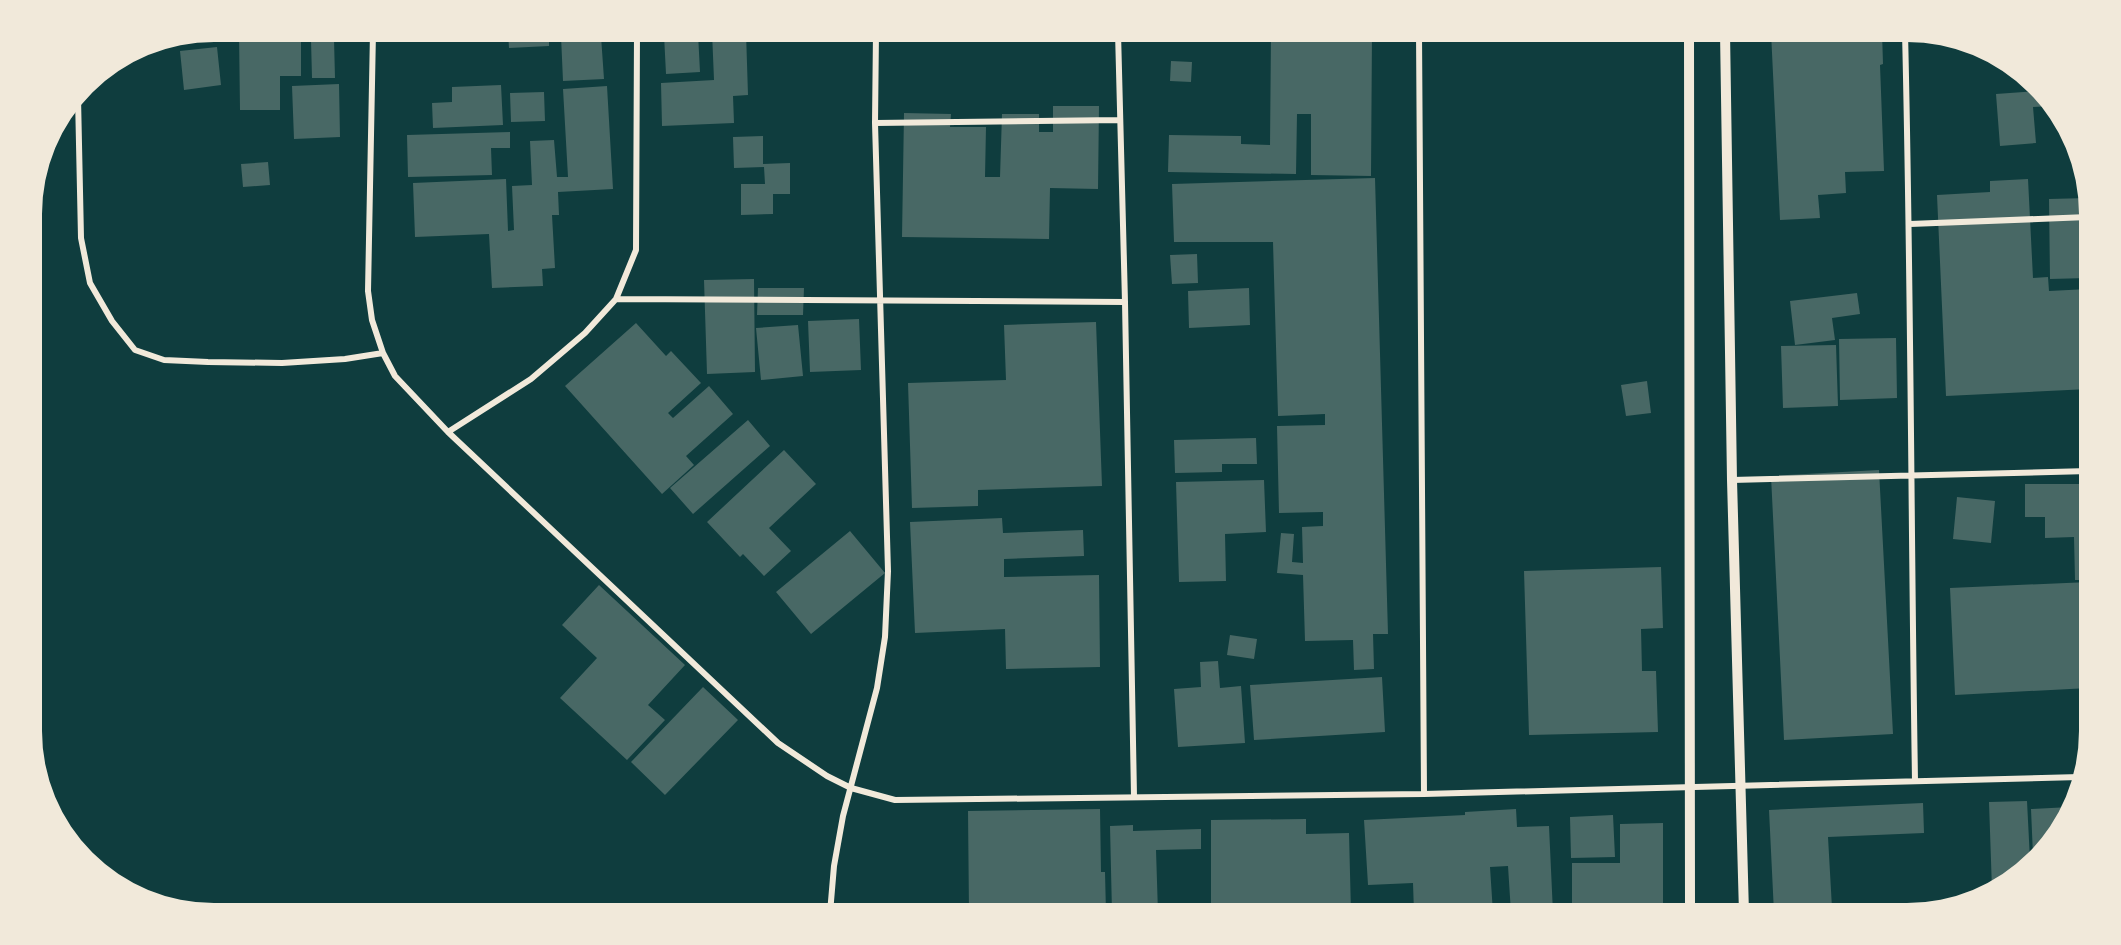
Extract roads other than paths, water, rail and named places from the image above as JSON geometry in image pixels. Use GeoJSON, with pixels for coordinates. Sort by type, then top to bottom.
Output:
{"type":"FeatureCollection","features":[{"type":"Feature","properties":{"kind":"street"},"geometry":{"type":"LineString","coordinates":[[373,42],[368,291],[372,320],[383,353],[395,376],[448,432],[778,743],[827,776],[851,788],[895,800],[1424,794],[2072,777]]}},
{"type":"Feature","properties":{"kind":"street"},"geometry":{"type":"LineString","coordinates":[[448,432],[531,379],[585,333],[616,299],[636,250],[637,42]]}},
{"type":"Feature","properties":{"kind":"street"},"geometry":{"type":"LineString","coordinates":[[831,903],[834,866],[843,816],[877,688],[885,637],[888,571],[879,301],[875,123],[876,42]]}},
{"type":"Feature","properties":{"kind":"street"},"geometry":{"type":"LineString","coordinates":[[1118,42],[1134,796]]}},
{"type":"Feature","properties":{"kind":"street"},"geometry":{"type":"LineString","coordinates":[[1419,42],[1424,794]]}},
{"type":"Feature","properties":{"kind":"street"},"geometry":{"type":"LineString","coordinates":[[1689,42],[1690,903]]}},
{"type":"Feature","properties":{"kind":"street"},"geometry":{"type":"LineString","coordinates":[[1725,42],[1732,480],[1744,903]]}},
{"type":"Feature","properties":{"kind":"street"},"geometry":{"type":"LineString","coordinates":[[1905,42],[1910,224],[1915,781]]}},
{"type":"Feature","properties":{"kind":"street"},"geometry":{"type":"LineString","coordinates":[[78,109],[81,238],[90,283],[112,321],[135,350],[164,360],[219,363],[282,363],[345,359],[383,353]]}},
{"type":"Feature","properties":{"kind":"street"},"geometry":{"type":"LineString","coordinates":[[875,123],[1120,120]]}},
{"type":"Feature","properties":{"kind":"street"},"geometry":{"type":"LineString","coordinates":[[1910,224],[2079,217]]}},
{"type":"Feature","properties":{"kind":"street"},"geometry":{"type":"LineString","coordinates":[[616,299],[1125,302]]}},
{"type":"Feature","properties":{"kind":"street"},"geometry":{"type":"LineString","coordinates":[[1732,480],[2079,471]]}}]}
